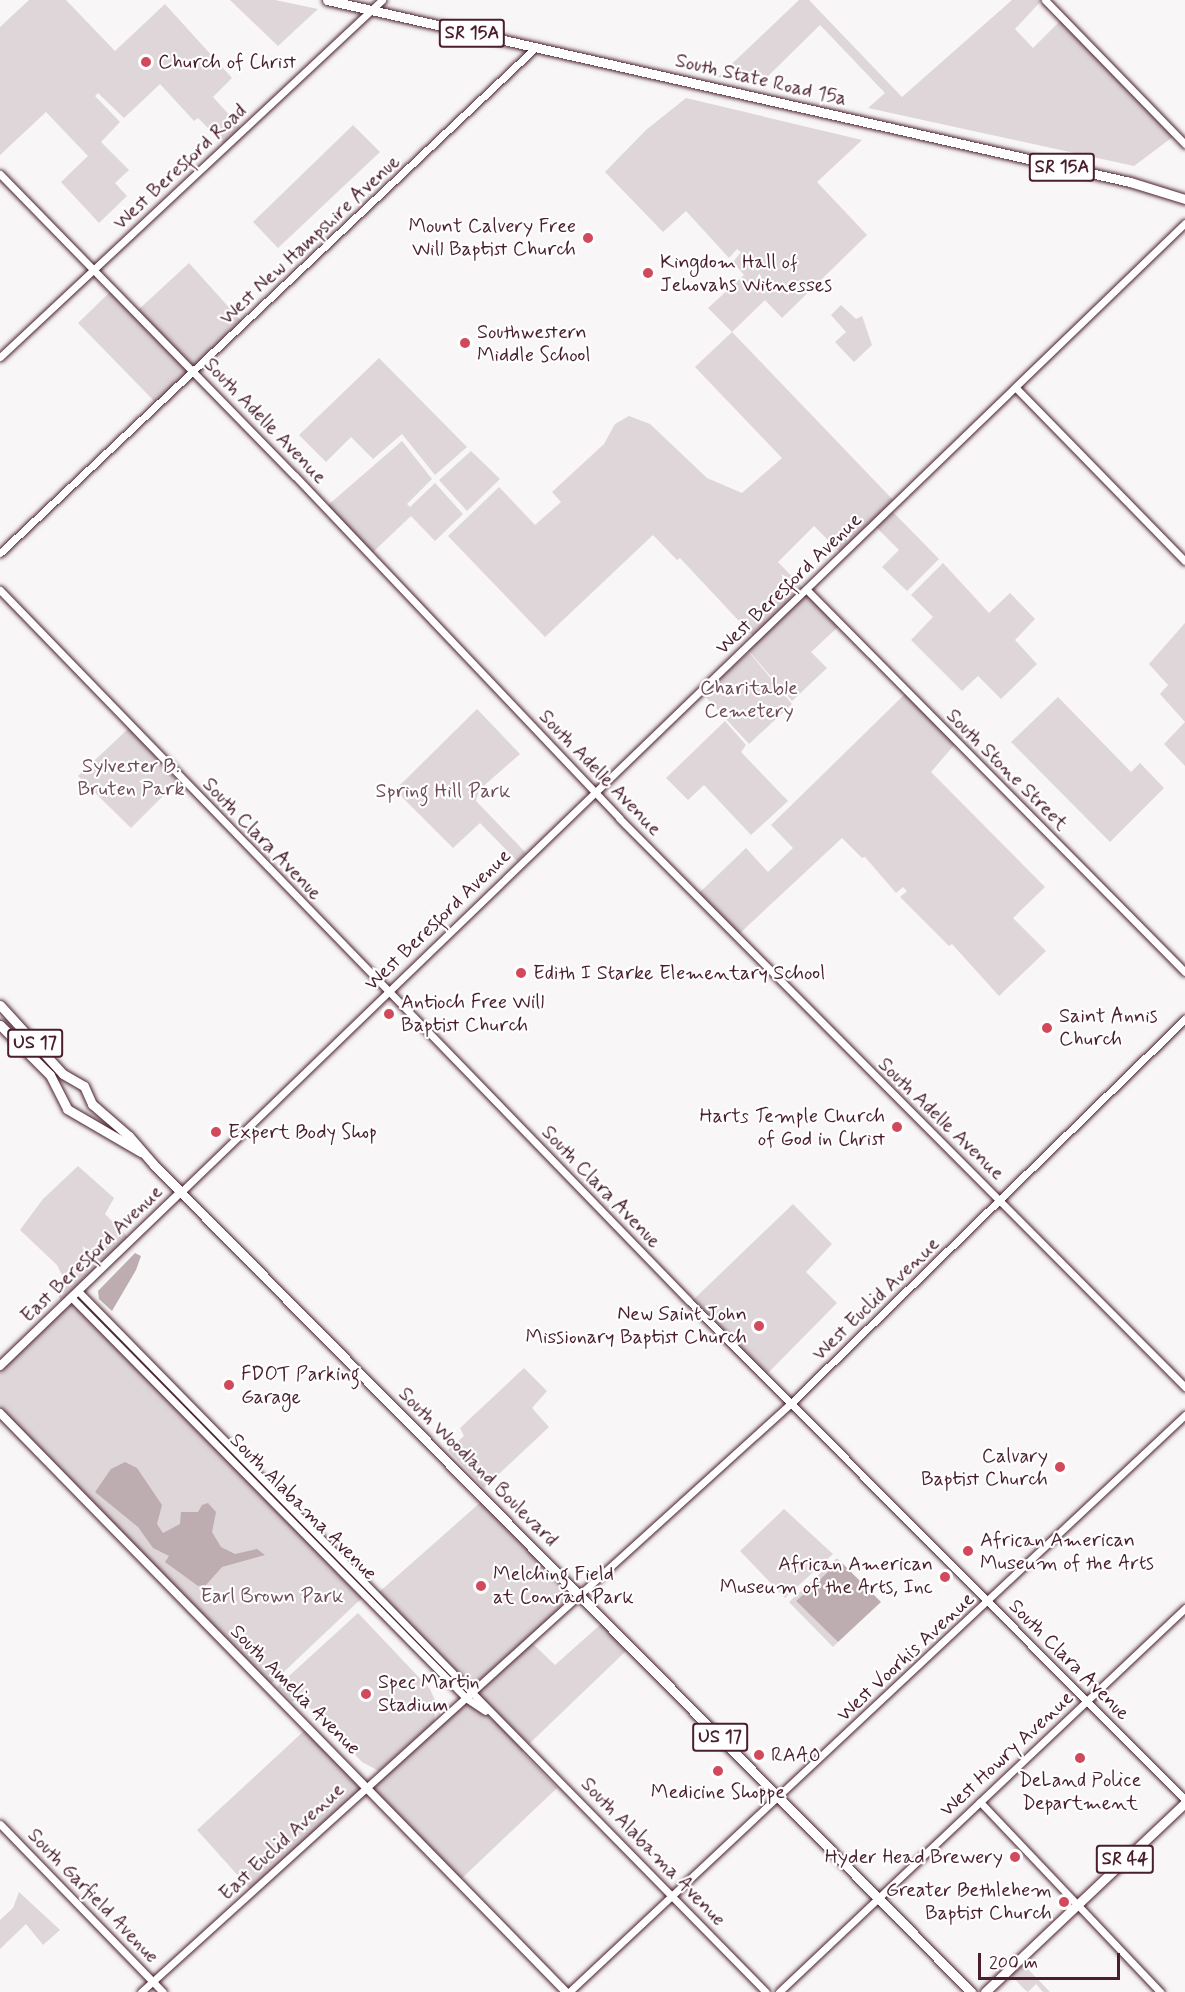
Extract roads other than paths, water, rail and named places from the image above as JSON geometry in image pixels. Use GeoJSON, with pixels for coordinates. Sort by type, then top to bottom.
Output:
{"type":"FeatureCollection","features":[{"type":"Feature","properties":{"kind":"main road","name":"South State Road 15a"},"geometry":{"type":"LineString","coordinates":[[327,0],[1130,182],[1185,199]]}},
{"type":"Feature","properties":{"kind":"main road","name":"US 17"},"geometry":{"type":"LineString","coordinates":[[0,1005],[72,1080],[84,1086],[92,1104],[129,1136],[141,1152],[182,1192]]}},
{"type":"Feature","properties":{"kind":"main road","name":"US 17"},"geometry":{"type":"LineString","coordinates":[[0,1025],[50,1075],[67,1109],[141,1152]]}},
{"type":"Feature","properties":{"kind":"main road"},"geometry":{"type":"LineString","coordinates":[[57,1090],[72,1080]]}},
{"type":"Feature","properties":{"kind":"main road"},"geometry":{"type":"LineString","coordinates":[[75,1113],[85,1111],[92,1104]]}},
{"type":"Feature","properties":{"kind":"main road","name":"South Woodland Boulevard"},"geometry":{"type":"LineString","coordinates":[[182,1192],[878,1898]]}},
{"type":"Feature","properties":{"kind":"main road","name":"East Beresford Avenue"},"geometry":{"type":"LineString","coordinates":[[0,1366],[182,1192]]}},
{"type":"Feature","properties":{"kind":"main road","name":"South Amelia Avenue"},"geometry":{"type":"LineString","coordinates":[[0,1413],[568,1992]]}},
{"type":"Feature","properties":{"kind":"main road","name":"SR 44"},"geometry":{"type":"LineString","coordinates":[[985,1992],[1185,1802]]}},
{"type":"Feature","properties":{"kind":"main road","name":"US 17"},"geometry":{"type":"LineString","coordinates":[[878,1898],[971,1992]]}},
{"type":"Feature","properties":{"kind":"street","name":"West Beresford Road"},"geometry":{"type":"LineString","coordinates":[[0,357],[382,0]]}},
{"type":"Feature","properties":{"kind":"street"},"geometry":{"type":"LineString","coordinates":[[1045,0],[1185,144]]}},
{"type":"Feature","properties":{"kind":"street","name":"West New Hampshire Avenue"},"geometry":{"type":"LineString","coordinates":[[0,553],[195,372],[536,47]]}},
{"type":"Feature","properties":{"kind":"street","name":"South Adelle Avenue"},"geometry":{"type":"LineString","coordinates":[[0,174],[195,372],[594,791],[888,1091],[1002,1201],[1185,1387]]}},
{"type":"Feature","properties":{"kind":"street","name":"West Beresford Avenue"},"geometry":{"type":"LineString","coordinates":[[182,1192],[594,791],[1017,389],[1185,223]]}},
{"type":"Feature","properties":{"kind":"street"},"geometry":{"type":"LineString","coordinates":[[1017,389],[1185,561]]}},
{"type":"Feature","properties":{"kind":"street","name":"South Clara Avenue"},"geometry":{"type":"LineString","coordinates":[[0,590],[387,992],[790,1404],[1185,1802]]}},
{"type":"Feature","properties":{"kind":"street","name":"South Stone Street"},"geometry":{"type":"LineString","coordinates":[[807,590],[1185,972]]}},
{"type":"Feature","properties":{"kind":"street","name":"West Euclid Avenue"},"geometry":{"type":"LineString","coordinates":[[580,1596],[790,1404],[1002,1201],[1004,1192],[1185,1019]]}},
{"type":"Feature","properties":{"kind":"street","name":"South Alabama Avenue"},"geometry":{"type":"LineString","coordinates":[[75,1294],[469,1695],[516,1734],[766,1992]]}},
{"type":"Feature","properties":{"kind":"street","name":"West Voorhis Avenue"},"geometry":{"type":"LineString","coordinates":[[568,1992],[988,1603],[1185,1414]]}},
{"type":"Feature","properties":{"kind":"street","name":"East Euclid Avenue"},"geometry":{"type":"LineString","coordinates":[[141,1992],[580,1596]]}},
{"type":"Feature","properties":{"kind":"street","name":"West Howry Avenue"},"geometry":{"type":"LineString","coordinates":[[779,1992],[1185,1608]]}},
{"type":"Feature","properties":{"kind":"street"},"geometry":{"type":"LineString","coordinates":[[980,1802],[1079,1902],[1084,1913],[1160,1992]]}},
{"type":"Feature","properties":{"kind":"street","name":"South Garfield Avenue"},"geometry":{"type":"LineString","coordinates":[[0,1824],[163,1992]]}},
{"type":"Feature","properties":{"kind":"place","name":"Church of Christ"},"geometry":{"type":"Point","coordinates":[146,62]}},
{"type":"Feature","properties":{"kind":"place","name":"Mount Calvery Free Will Baptist Church"},"geometry":{"type":"Point","coordinates":[588,238]}},
{"type":"Feature","properties":{"kind":"place","name":"Kingdom Hall of Jehovahs Witnesses"},"geometry":{"type":"Point","coordinates":[648,273]}},
{"type":"Feature","properties":{"kind":"place","name":"Southwestern Middle School"},"geometry":{"type":"Point","coordinates":[465,343]}},
{"type":"Feature","properties":{"kind":"place","name":"Edith I Starke Elementary School"},"geometry":{"type":"Point","coordinates":[521,973]}},
{"type":"Feature","properties":{"kind":"place","name":"Antioch Free Will Baptist Church"},"geometry":{"type":"Point","coordinates":[389,1014]}},
{"type":"Feature","properties":{"kind":"place","name":"Saint Annis Church"},"geometry":{"type":"Point","coordinates":[1047,1028]}},
{"type":"Feature","properties":{"kind":"place","name":"Harts Temple Church of God in Christ"},"geometry":{"type":"Point","coordinates":[897,1127]}},
{"type":"Feature","properties":{"kind":"place","name":"Expert Body Shop"},"geometry":{"type":"Point","coordinates":[216,1132]}},
{"type":"Feature","properties":{"kind":"place","name":"New Saint John Missionary Baptist Church"},"geometry":{"type":"Point","coordinates":[759,1326]}},
{"type":"Feature","properties":{"kind":"place","name":"FDOT Parking Garage"},"geometry":{"type":"Point","coordinates":[229,1385]}},
{"type":"Feature","properties":{"kind":"place","name":"Calvary Baptist Church"},"geometry":{"type":"Point","coordinates":[1060,1467]}},
{"type":"Feature","properties":{"kind":"place","name":"African American Museum of the Arts"},"geometry":{"type":"Point","coordinates":[968,1551]}},
{"type":"Feature","properties":{"kind":"place","name":"African American Museum of the Arts, Inc"},"geometry":{"type":"Point","coordinates":[945,1577]}},
{"type":"Feature","properties":{"kind":"place","name":"Melching Field at Conrad Park"},"geometry":{"type":"Point","coordinates":[481,1586]}},
{"type":"Feature","properties":{"kind":"place","name":"Spec Martin Stadium"},"geometry":{"type":"Point","coordinates":[366,1694]}},
{"type":"Feature","properties":{"kind":"place","name":"RAAO"},"geometry":{"type":"Point","coordinates":[759,1755]}},
{"type":"Feature","properties":{"kind":"place","name":"DeLand Police Department"},"geometry":{"type":"Point","coordinates":[1080,1758]}},
{"type":"Feature","properties":{"kind":"place","name":"Medicine Shoppe"},"geometry":{"type":"Point","coordinates":[718,1771]}},
{"type":"Feature","properties":{"kind":"place","name":"Hyder Head Brewery"},"geometry":{"type":"Point","coordinates":[1015,1857]}},
{"type":"Feature","properties":{"kind":"place","name":"Greater Bethlehem Baptist Church"},"geometry":{"type":"Point","coordinates":[1064,1902]}},
{"type":"Feature","properties":{"kind":"park label","name":"Charitable Cemetery"},"geometry":{"type":"Point","coordinates":[749,700]}},
{"type":"Feature","properties":{"kind":"park label","name":"Sylvester B. Bruten Park"},"geometry":{"type":"Point","coordinates":[131,778]}},
{"type":"Feature","properties":{"kind":"park label","name":"Spring Hill Park"},"geometry":{"type":"Point","coordinates":[443,791]}},
{"type":"Feature","properties":{"kind":"park label","name":"Earl Brown Park"},"geometry":{"type":"Point","coordinates":[272,1596]}}]}
